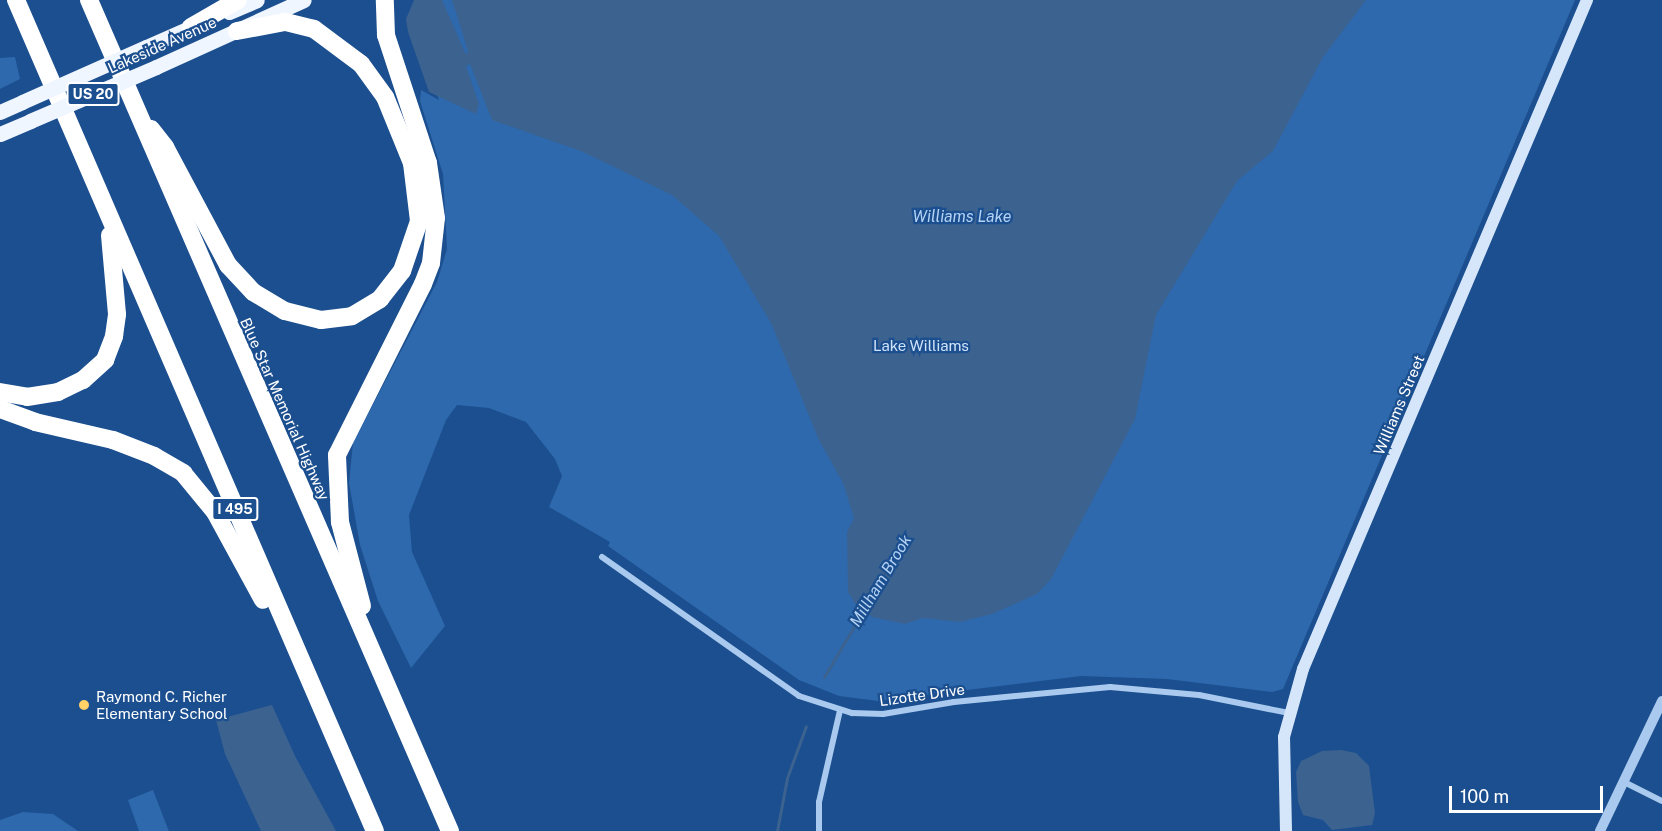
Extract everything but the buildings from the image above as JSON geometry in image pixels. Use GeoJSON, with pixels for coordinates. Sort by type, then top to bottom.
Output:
{"type":"FeatureCollection","features":[{"type":"Feature","properties":{"kind":"highway"},"geometry":{"type":"LineString","coordinates":[[7,0],[45,67]]}},
{"type":"Feature","properties":{"kind":"highway","name":"I 495"},"geometry":{"type":"LineString","coordinates":[[16,0],[375,831]]}},
{"type":"Feature","properties":{"kind":"highway","name":"Blue Star Memorial Highway"},"geometry":{"type":"LineString","coordinates":[[90,0],[136,111],[450,831]]}},
{"type":"Feature","properties":{"kind":"highway"},"geometry":{"type":"LineString","coordinates":[[191,27],[238,0]]}},
{"type":"Feature","properties":{"kind":"highway"},"geometry":{"type":"LineString","coordinates":[[383,677],[344,544],[335,468],[348,428],[423,284],[431,263],[436,218],[428,163],[386,35],[385,0]]}},
{"type":"Feature","properties":{"kind":"highway"},"geometry":{"type":"LineString","coordinates":[[136,111],[165,147],[228,265],[252,292],[285,312],[321,320],[352,316],[380,299],[410,255],[419,221],[411,163],[385,97],[361,64],[314,29],[285,22],[237,31]]}},
{"type":"Feature","properties":{"kind":"highway"},"geometry":{"type":"LineString","coordinates":[[0,392],[35,396],[64,390],[88,376],[109,352],[116,321],[115,273],[97,187]]}},
{"type":"Feature","properties":{"kind":"highway"},"geometry":{"type":"LineString","coordinates":[[0,409],[135,448],[190,478],[230,539],[345,764]]}},
{"type":"Feature","properties":{"kind":"main road","name":"Lakeside Avenue"},"geometry":{"type":"LineString","coordinates":[[0,112],[256,0]]}},
{"type":"Feature","properties":{"kind":"main road","name":"Lakeside Avenue"},"geometry":{"type":"LineString","coordinates":[[0,134],[304,0]]}},
{"type":"Feature","properties":{"kind":"main road","name":"Williams Street"},"geometry":{"type":"LineString","coordinates":[[1286,831],[1282,759],[1289,714],[1303,669],[1587,0]]}},
{"type":"Feature","properties":{"kind":"street","name":"Lizotte Drive"},"geometry":{"type":"LineString","coordinates":[[602,557],[799,696],[840,710],[883,714],[954,702],[1110,687],[1199,695],[1289,714]]}},
{"type":"Feature","properties":{"kind":"street"},"geometry":{"type":"LineString","coordinates":[[1600,831],[1662,701]]}},
{"type":"Feature","properties":{"kind":"street"},"geometry":{"type":"LineString","coordinates":[[819,831],[819,802],[840,710]]}},
{"type":"Feature","properties":{"kind":"street"},"geometry":{"type":"LineString","coordinates":[[1624,782],[1662,801]]}},
{"type":"Feature","properties":{"kind":"green space","name":"Lake Williams"},"geometry":{"type":"Polygon","coordinates":[[[417,0],[1575,0],[1283,689],[1272,692],[1167,679],[1081,676],[878,701],[839,696],[799,680],[608,546],[610,542],[549,507],[562,476],[555,459],[526,422],[489,408],[457,405],[446,420],[409,515],[412,552],[445,626],[411,668],[378,601],[360,545],[349,483],[353,443],[437,282],[447,249],[443,174],[420,101],[421,90],[439,100],[417,35],[417,0]]]}},
{"type":"Feature","properties":{"kind":"green space"},"geometry":{"type":"Polygon","coordinates":[[[15,57],[20,79],[0,89],[0,58],[15,57]]]}},
{"type":"Feature","properties":{"kind":"green space"},"geometry":{"type":"Polygon","coordinates":[[[153,790],[169,831],[139,831],[128,800],[153,790]]]}},
{"type":"Feature","properties":{"kind":"green space"},"geometry":{"type":"Polygon","coordinates":[[[23,812],[53,814],[78,831],[0,831],[0,820],[23,812]]]}},
{"type":"Feature","properties":{"kind":"water","name":"Williams Lake"},"geometry":{"type":"Polygon","coordinates":[[[414,0],[442,0],[466,55],[468,51],[452,0],[1366,0],[1323,57],[1273,151],[1237,181],[1156,315],[1135,419],[1051,579],[1037,594],[992,614],[960,622],[923,618],[905,624],[872,617],[856,605],[848,592],[847,532],[854,518],[843,483],[819,440],[771,323],[719,236],[672,195],[581,151],[492,120],[470,64],[466,66],[479,104],[476,114],[429,92],[408,32],[406,19],[414,0]]]}},
{"type":"Feature","properties":{"kind":"water"},"geometry":{"type":"Polygon","coordinates":[[[272,705],[295,756],[336,831],[261,831],[225,754],[216,720],[272,705]]]}},
{"type":"Feature","properties":{"kind":"water"},"geometry":{"type":"Polygon","coordinates":[[[1341,750],[1356,753],[1369,766],[1375,813],[1372,825],[1332,830],[1323,820],[1303,815],[1298,802],[1296,772],[1301,761],[1322,751],[1341,750]]]}},
{"type":"Feature","properties":{"kind":"waterway","name":"Millham Brook"},"geometry":{"type":"LineString","coordinates":[[824,677],[865,608]]}},
{"type":"Feature","properties":{"kind":"waterway","name":"Millham Brook"},"geometry":{"type":"LineString","coordinates":[[777,831],[787,778],[806,726]]}},
{"type":"Feature","properties":{"kind":"place","name":"Raymond C. Richer Elementary School"},"geometry":{"type":"Point","coordinates":[84,705]}}]}
